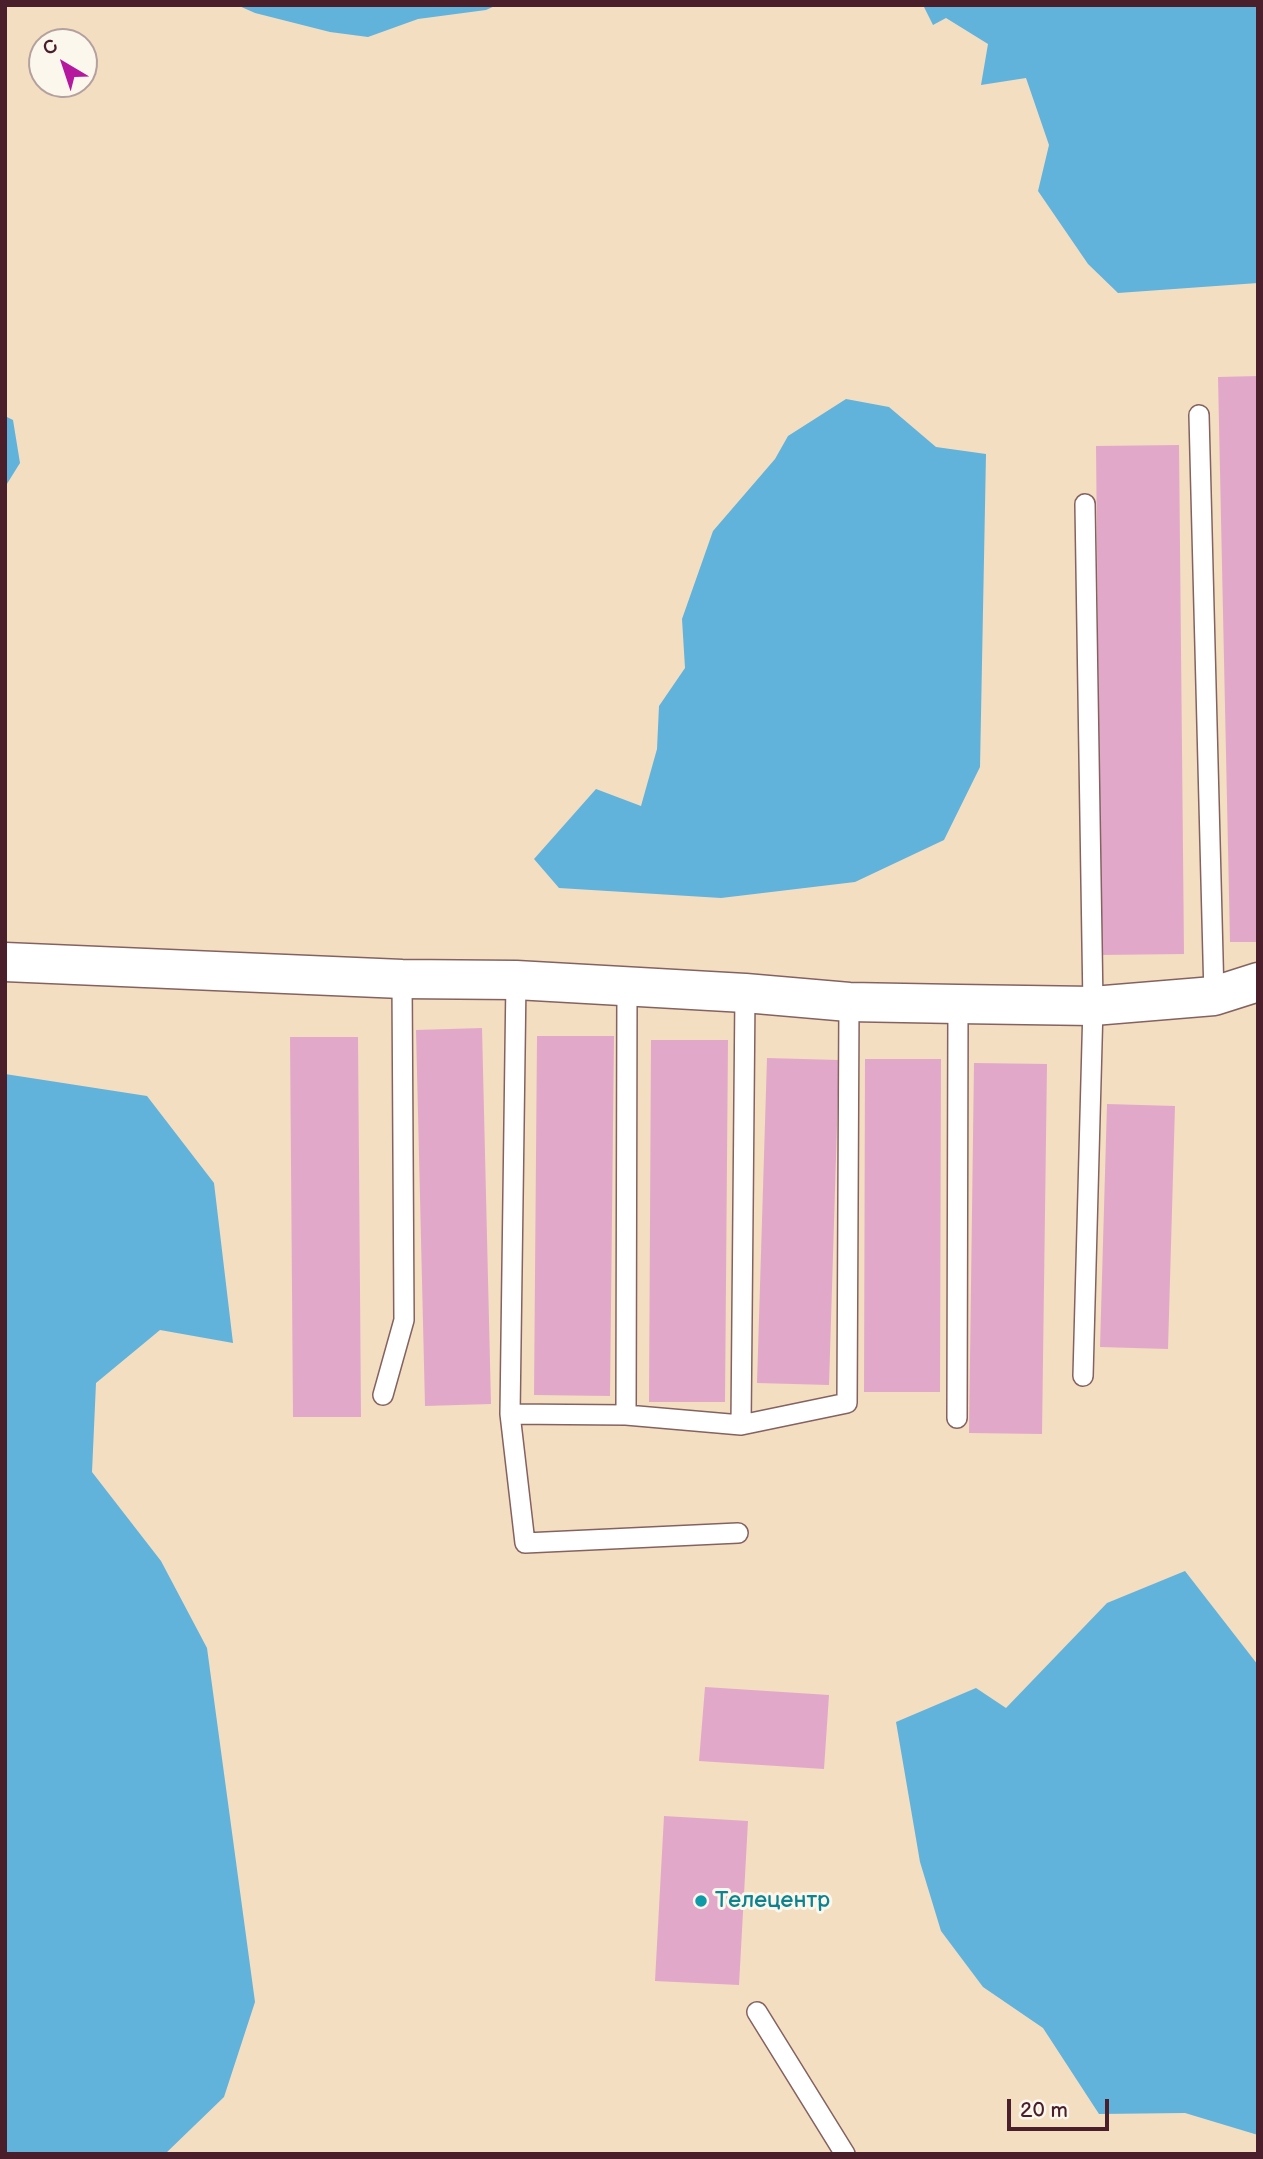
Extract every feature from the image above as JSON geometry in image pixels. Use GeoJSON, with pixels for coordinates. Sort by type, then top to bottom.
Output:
{"type":"FeatureCollection","features":[{"type":"Feature","properties":{"kind":"street"},"geometry":{"type":"LineString","coordinates":[[5,962],[402,979],[516,980],[745,993],[849,1002],[958,1004],[1093,1006],[1214,996],[1258,982]]}},
{"type":"Feature","properties":{"kind":"lane"},"geometry":{"type":"LineString","coordinates":[[1199,415],[1214,996]]}},
{"type":"Feature","properties":{"kind":"lane"},"geometry":{"type":"LineString","coordinates":[[1083,1376],[1093,1006],[1085,504]]}},
{"type":"Feature","properties":{"kind":"lane"},"geometry":{"type":"LineString","coordinates":[[383,1395],[404,1320],[402,979]]}},
{"type":"Feature","properties":{"kind":"lane"},"geometry":{"type":"LineString","coordinates":[[516,980],[510,1414],[524,1543],[738,1533]]}},
{"type":"Feature","properties":{"kind":"lane"},"geometry":{"type":"LineString","coordinates":[[626,1415],[627,986]]}},
{"type":"Feature","properties":{"kind":"lane"},"geometry":{"type":"LineString","coordinates":[[741,1425],[745,993]]}},
{"type":"Feature","properties":{"kind":"lane"},"geometry":{"type":"LineString","coordinates":[[510,1414],[626,1415],[741,1425],[847,1403],[849,1002]]}},
{"type":"Feature","properties":{"kind":"lane"},"geometry":{"type":"LineString","coordinates":[[957,1418],[958,1004]]}},
{"type":"Feature","properties":{"kind":"lane"},"geometry":{"type":"LineString","coordinates":[[757,2012],[845,2154]]}},
{"type":"Feature","properties":{"kind":"water"},"geometry":{"type":"Polygon","coordinates":[[[237,5],[497,5],[486,10],[418,19],[368,37],[330,32],[255,13],[237,5]]]}},
{"type":"Feature","properties":{"kind":"water"},"geometry":{"type":"Polygon","coordinates":[[[923,5],[1258,5],[1258,283],[1118,293],[1088,264],[1038,191],[1049,145],[1026,78],[981,85],[988,44],[946,18],[933,25],[923,5]]]}},
{"type":"Feature","properties":{"kind":"water"},"geometry":{"type":"Polygon","coordinates":[[[846,399],[889,407],[936,447],[986,454],[980,767],[944,840],[855,882],[721,898],[559,888],[534,859],[596,789],[641,806],[657,749],[659,706],[685,668],[682,619],[713,531],[775,459],[788,436],[846,399]]]}},
{"type":"Feature","properties":{"kind":"water"},"geometry":{"type":"Polygon","coordinates":[[[5,416],[13,420],[20,463],[5,487],[5,416]]]}},
{"type":"Feature","properties":{"kind":"water"},"geometry":{"type":"Polygon","coordinates":[[[5,1074],[147,1096],[214,1183],[233,1343],[160,1330],[96,1383],[92,1472],[161,1561],[207,1648],[255,2002],[224,2097],[165,2154],[5,2154],[5,1074]]]}},
{"type":"Feature","properties":{"kind":"water"},"geometry":{"type":"Polygon","coordinates":[[[1185,1571],[1258,1665],[1258,2135],[1185,2113],[1099,2114],[1043,2028],[983,1987],[941,1931],[920,1862],[896,1722],[976,1688],[1006,1708],[1107,1603],[1185,1571]]]}},
{"type":"Feature","properties":{"kind":"building"},"geometry":{"type":"Polygon","coordinates":[[[1258,376],[1258,942],[1230,942],[1218,377],[1258,376]]]}},
{"type":"Feature","properties":{"kind":"building"},"geometry":{"type":"Polygon","coordinates":[[[1179,445],[1184,954],[1101,955],[1096,446],[1179,445]]]}},
{"type":"Feature","properties":{"kind":"building"},"geometry":{"type":"Polygon","coordinates":[[[482,1028],[491,1404],[425,1406],[416,1030],[482,1028]]]}},
{"type":"Feature","properties":{"kind":"building"},"geometry":{"type":"Polygon","coordinates":[[[537,1036],[614,1036],[610,1396],[534,1395],[537,1036]]]}},
{"type":"Feature","properties":{"kind":"building"},"geometry":{"type":"Polygon","coordinates":[[[290,1037],[358,1037],[361,1417],[293,1417],[290,1037]]]}},
{"type":"Feature","properties":{"kind":"building"},"geometry":{"type":"Polygon","coordinates":[[[651,1040],[728,1040],[725,1402],[649,1402],[651,1040]]]}},
{"type":"Feature","properties":{"kind":"building"},"geometry":{"type":"Polygon","coordinates":[[[767,1058],[839,1060],[829,1385],[757,1383],[767,1058]]]}},
{"type":"Feature","properties":{"kind":"building"},"geometry":{"type":"Polygon","coordinates":[[[865,1059],[941,1059],[940,1392],[864,1392],[865,1059]]]}},
{"type":"Feature","properties":{"kind":"building"},"geometry":{"type":"Polygon","coordinates":[[[974,1063],[1047,1064],[1042,1434],[969,1433],[974,1063]]]}},
{"type":"Feature","properties":{"kind":"building"},"geometry":{"type":"Polygon","coordinates":[[[1107,1104],[1175,1106],[1168,1349],[1100,1347],[1107,1104]]]}},
{"type":"Feature","properties":{"kind":"building"},"geometry":{"type":"Polygon","coordinates":[[[705,1687],[829,1695],[824,1769],[699,1761],[705,1687]]]}},
{"type":"Feature","properties":{"kind":"building","name":"Телецентр"},"geometry":{"type":"Polygon","coordinates":[[[664,1816],[748,1821],[739,1985],[655,1981],[664,1816]]]}},
{"type":"Feature","properties":{"kind":"place","name":"Телецентр"},"geometry":{"type":"Point","coordinates":[701,1901]}}]}
